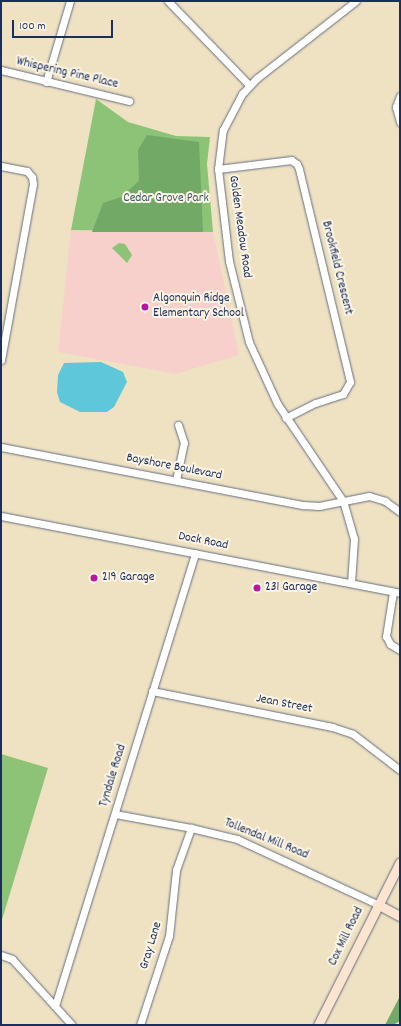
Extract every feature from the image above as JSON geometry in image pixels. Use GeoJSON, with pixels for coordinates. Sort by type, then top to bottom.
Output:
{"type":"FeatureCollection","features":[{"type":"Feature","properties":{"kind":"street"},"geometry":{"type":"LineString","coordinates":[[46,82],[70,1]]}},
{"type":"Feature","properties":{"kind":"street"},"geometry":{"type":"LineString","coordinates":[[168,1],[249,85]]}},
{"type":"Feature","properties":{"kind":"street","name":"Golden Meadow Road"},"geometry":{"type":"LineString","coordinates":[[351,583],[354,539],[343,501],[286,418],[258,367],[248,342],[229,261],[218,169],[220,139],[226,122],[235,103],[249,85],[356,1]]}},
{"type":"Feature","properties":{"kind":"street","name":"Whispering Pine Place"},"geometry":{"type":"LineString","coordinates":[[1,70],[129,101]]}},
{"type":"Feature","properties":{"kind":"street"},"geometry":{"type":"LineString","coordinates":[[400,96],[396,107],[400,122]]}},
{"type":"Feature","properties":{"kind":"street","name":"Brookfield Crescent"},"geometry":{"type":"LineString","coordinates":[[218,169],[290,160],[297,164],[299,170],[350,382],[343,394],[315,403],[286,418]]}},
{"type":"Feature","properties":{"kind":"street"},"geometry":{"type":"LineString","coordinates":[[1,166],[27,171],[32,177],[33,184],[1,360]]}},
{"type":"Feature","properties":{"kind":"street"},"geometry":{"type":"LineString","coordinates":[[176,480],[184,443],[178,425]]}},
{"type":"Feature","properties":{"kind":"street","name":"Bayshore Boulevard"},"geometry":{"type":"LineString","coordinates":[[1,447],[303,505],[319,506],[369,496],[385,502],[400,512]]}},
{"type":"Feature","properties":{"kind":"street","name":"Dock Road"},"geometry":{"type":"LineString","coordinates":[[1,516],[396,592]]}},
{"type":"Feature","properties":{"kind":"street","name":"Tyndale Road"},"geometry":{"type":"LineString","coordinates":[[55,1006],[195,553]]}},
{"type":"Feature","properties":{"kind":"street"},"geometry":{"type":"LineString","coordinates":[[396,592],[386,636],[390,644],[400,650]]}},
{"type":"Feature","properties":{"kind":"street","name":"Jean Street"},"geometry":{"type":"LineString","coordinates":[[152,691],[332,727],[353,734],[400,770]]}},
{"type":"Feature","properties":{"kind":"street","name":"Tollendal Mill Road"},"geometry":{"type":"LineString","coordinates":[[114,814],[191,828],[237,839],[400,916]]}},
{"type":"Feature","properties":{"kind":"street","name":"Gray Lane"},"geometry":{"type":"LineString","coordinates":[[140,1025],[170,936],[176,870],[191,828]]}},
{"type":"Feature","properties":{"kind":"street","name":"Cox Mill Road"},"geometry":{"type":"LineString","coordinates":[[318,1025],[377,904],[400,862]]}},
{"type":"Feature","properties":{"kind":"street"},"geometry":{"type":"LineString","coordinates":[[1,955],[12,959],[72,1025]]}},
{"type":"Feature","properties":{"kind":"shaded area","name":"Algonquin Ridge Elementary School"},"geometry":{"type":"Polygon","coordinates":[[[71,230],[213,232],[239,355],[176,374],[58,352],[71,230]]]}},
{"type":"Feature","properties":{"kind":"green space"},"geometry":{"type":"Polygon","coordinates":[[[96,99],[128,122],[176,136],[210,137],[207,164],[213,232],[71,230],[96,99]]]}},
{"type":"Feature","properties":{"kind":"green space","name":"Cedar Grove Park"},"geometry":{"type":"Polygon","coordinates":[[[147,135],[199,142],[203,232],[92,232],[103,203],[121,197],[139,181],[138,150],[147,135]]]}},
{"type":"Feature","properties":{"kind":"green space"},"geometry":{"type":"Polygon","coordinates":[[[119,243],[125,244],[132,255],[127,263],[112,248],[119,243]]]}},
{"type":"Feature","properties":{"kind":"green space"},"geometry":{"type":"Polygon","coordinates":[[[1,754],[48,768],[1,923],[1,754]]]}},
{"type":"Feature","properties":{"kind":"green space"},"geometry":{"type":"Polygon","coordinates":[[[400,996],[400,1021],[393,1025],[385,1025],[400,996]]]}},
{"type":"Feature","properties":{"kind":"water"},"geometry":{"type":"Polygon","coordinates":[[[101,362],[123,372],[127,382],[114,407],[107,412],[80,412],[60,402],[57,392],[58,375],[64,363],[101,362]]]}},
{"type":"Feature","properties":{"kind":"place","name":"Algonquin Ridge Elementary School"},"geometry":{"type":"Point","coordinates":[145,307]}},
{"type":"Feature","properties":{"kind":"place","name":"219 Garage"},"geometry":{"type":"Point","coordinates":[94,578]}},
{"type":"Feature","properties":{"kind":"place","name":"231 Garage"},"geometry":{"type":"Point","coordinates":[257,588]}}]}
